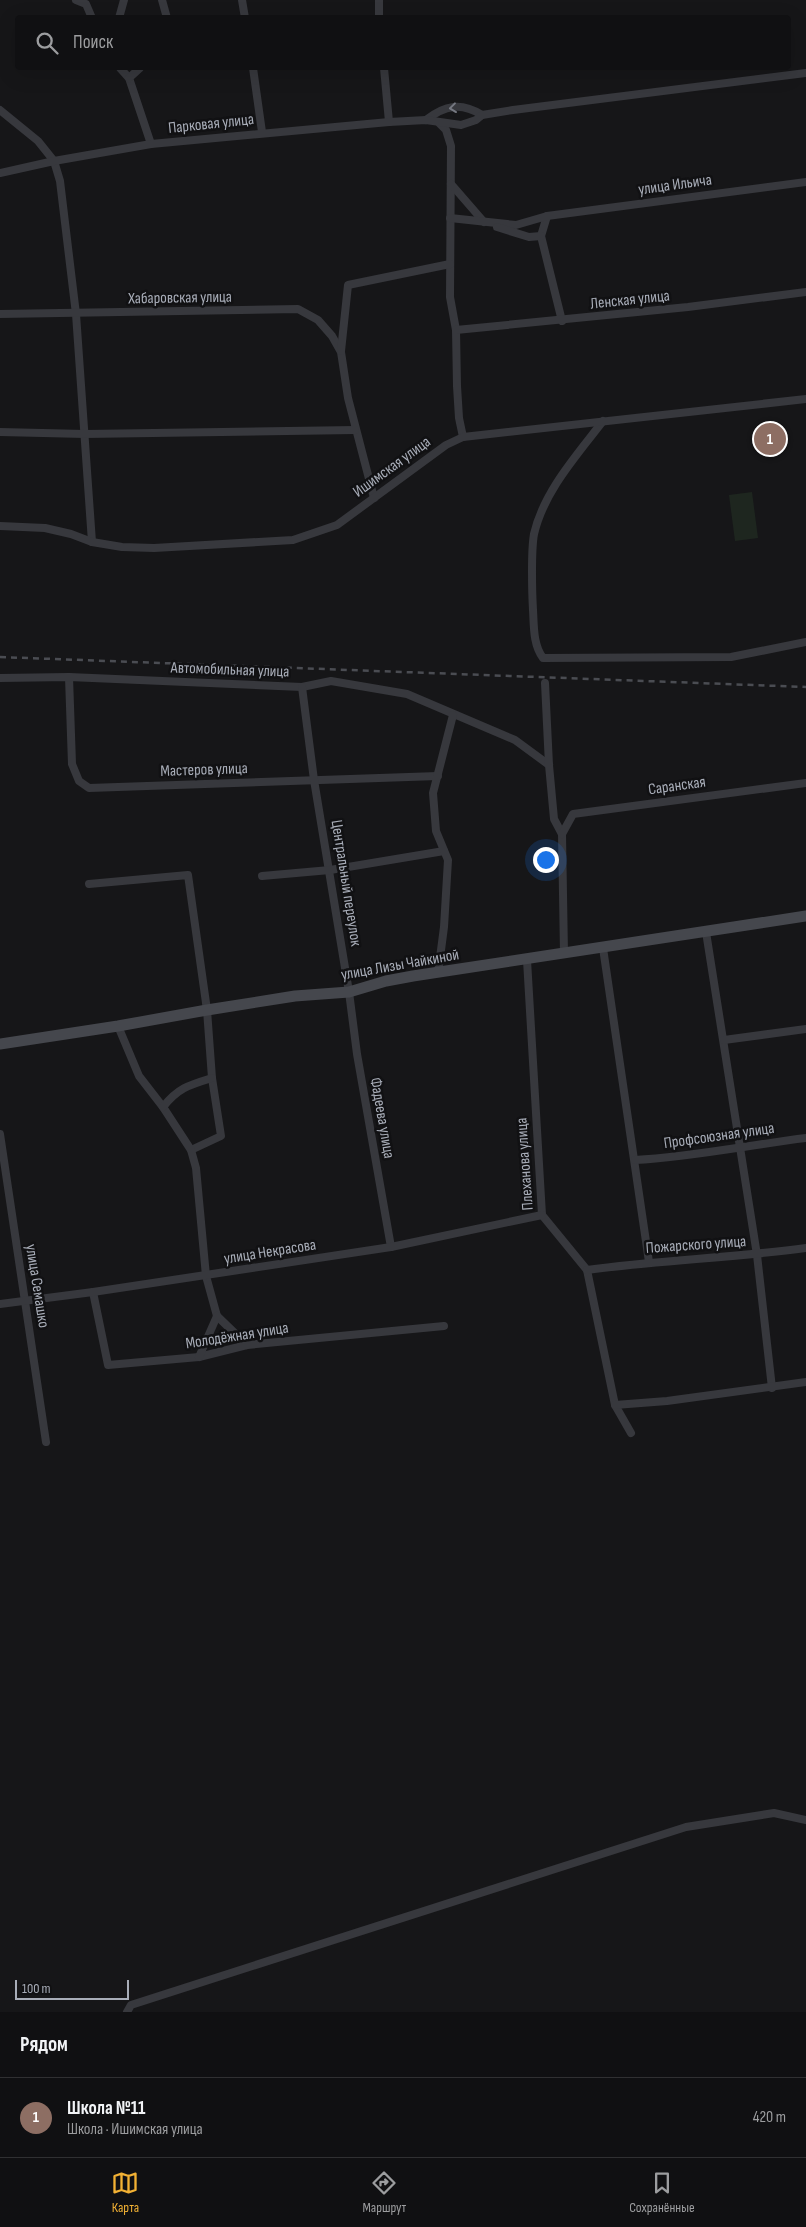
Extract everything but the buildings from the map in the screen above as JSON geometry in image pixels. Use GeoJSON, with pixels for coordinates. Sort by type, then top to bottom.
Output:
{"type":"FeatureCollection","features":[{"type":"Feature","properties":{"kind":"street"},"geometry":{"type":"LineString","coordinates":[[76,0],[86,4],[91,15]]}},
{"type":"Feature","properties":{"kind":"street"},"geometry":{"type":"LineString","coordinates":[[120,15],[123,0]]}},
{"type":"Feature","properties":{"kind":"street"},"geometry":{"type":"LineString","coordinates":[[162,0],[166,15]]}},
{"type":"Feature","properties":{"kind":"street"},"geometry":{"type":"LineString","coordinates":[[242,0],[244,15]]}},
{"type":"Feature","properties":{"kind":"street"},"geometry":{"type":"LineString","coordinates":[[378,0],[379,15]]}},
{"type":"Feature","properties":{"kind":"street"},"geometry":{"type":"LineString","coordinates":[[122,70],[130,78],[151,144]]}},
{"type":"Feature","properties":{"kind":"street"},"geometry":{"type":"LineString","coordinates":[[130,78],[138,70]]}},
{"type":"Feature","properties":{"kind":"street"},"geometry":{"type":"LineString","coordinates":[[253,70],[262,132]]}},
{"type":"Feature","properties":{"kind":"street"},"geometry":{"type":"LineString","coordinates":[[384,70],[389,122]]}},
{"type":"Feature","properties":{"kind":"street","name":"Парковая улица"},"geometry":{"type":"LineString","coordinates":[[0,173],[54,161],[151,144],[262,132],[389,122],[426,120],[440,124],[461,125],[476,120],[482,115],[644,92],[806,73]]}},
{"type":"Feature","properties":{"kind":"street","name":"Парковая улица"},"geometry":{"type":"LineString","coordinates":[[426,120],[439,111],[454,106],[469,107],[482,115]]}},
{"type":"Feature","properties":{"kind":"street"},"geometry":{"type":"LineString","coordinates":[[0,110],[38,141],[54,161],[64,201],[76,314],[92,542]]}},
{"type":"Feature","properties":{"kind":"street"},"geometry":{"type":"LineString","coordinates":[[440,124],[449,138],[451,184],[450,297],[456,330],[458,402],[463,437]]}},
{"type":"Feature","properties":{"kind":"street","name":"улица Ильича"},"geometry":{"type":"LineString","coordinates":[[482,221],[516,225],[547,216],[806,182]]}},
{"type":"Feature","properties":{"kind":"street"},"geometry":{"type":"LineString","coordinates":[[451,184],[482,221]]}},
{"type":"Feature","properties":{"kind":"street"},"geometry":{"type":"LineString","coordinates":[[547,216],[541,236],[562,321]]}},
{"type":"Feature","properties":{"kind":"street"},"geometry":{"type":"LineString","coordinates":[[450,218],[482,221],[524,235],[541,236]]}},
{"type":"Feature","properties":{"kind":"street","name":"Хабаровская улица"},"geometry":{"type":"LineString","coordinates":[[374,498],[355,430],[341,352],[348,285],[450,264]]}},
{"type":"Feature","properties":{"kind":"street","name":"Ленская улица"},"geometry":{"type":"LineString","coordinates":[[456,330],[562,321],[806,292]]}},
{"type":"Feature","properties":{"kind":"street","name":"Хабаровская улица"},"geometry":{"type":"LineString","coordinates":[[0,314],[298,309],[318,320],[332,336],[341,352]]}},
{"type":"Feature","properties":{"kind":"street","name":"Ишимская улица"},"geometry":{"type":"LineString","coordinates":[[0,526],[45,528],[71,534],[92,542],[122,547],[154,548],[293,540],[337,525],[446,444],[463,437],[806,399]]}},
{"type":"Feature","properties":{"kind":"street"},"geometry":{"type":"LineString","coordinates":[[603,421],[561,476],[544,508],[534,535],[533,602],[535,638],[539,652],[544,658],[731,657],[806,642]]}},
{"type":"Feature","properties":{"kind":"street"},"geometry":{"type":"LineString","coordinates":[[0,432],[85,434],[355,430]]}},
{"type":"Feature","properties":{"kind":"street","name":"Автомобильная улица"},"geometry":{"type":"LineString","coordinates":[[0,678],[69,677],[302,687],[331,682],[407,694],[453,715],[490,727],[515,740],[549,766]]}},
{"type":"Feature","properties":{"kind":"street","name":"Мастеров улица"},"geometry":{"type":"LineString","coordinates":[[69,677],[72,764],[79,781],[89,788],[438,776]]}},
{"type":"Feature","properties":{"kind":"street"},"geometry":{"type":"LineString","coordinates":[[545,683],[554,819],[562,834],[564,954]]}},
{"type":"Feature","properties":{"kind":"street","name":"Центральный переулок"},"geometry":{"type":"LineString","coordinates":[[302,687],[314,780],[349,992]]}},
{"type":"Feature","properties":{"kind":"street"},"geometry":{"type":"LineString","coordinates":[[438,973],[444,927],[448,860],[436,832],[433,793],[453,715]]}},
{"type":"Feature","properties":{"kind":"street","name":"Саранская"},"geometry":{"type":"LineString","coordinates":[[562,834],[573,814],[806,783]]}},
{"type":"Feature","properties":{"kind":"street"},"geometry":{"type":"LineString","coordinates":[[262,876],[330,870],[444,851]]}},
{"type":"Feature","properties":{"kind":"street"},"geometry":{"type":"LineString","coordinates":[[89,884],[188,875],[207,1010],[212,1078],[221,1136],[191,1150]]}},
{"type":"Feature","properties":{"kind":"street","name":"улица Лизы Чайкиной"},"geometry":{"type":"LineString","coordinates":[[0,1044],[295,996],[349,992],[386,981],[806,916]]}},
{"type":"Feature","properties":{"kind":"street"},"geometry":{"type":"LineString","coordinates":[[706,932],[724,1040],[738,1146],[757,1255],[772,1388]]}},
{"type":"Feature","properties":{"kind":"street"},"geometry":{"type":"LineString","coordinates":[[602,948],[649,1262]]}},
{"type":"Feature","properties":{"kind":"street","name":"Плеханова улица"},"geometry":{"type":"LineString","coordinates":[[527,960],[542,1215],[588,1270],[615,1405],[631,1433]]}},
{"type":"Feature","properties":{"kind":"street","name":"Фадеева улица"},"geometry":{"type":"LineString","coordinates":[[349,992],[357,1054],[391,1248]]}},
{"type":"Feature","properties":{"kind":"street"},"geometry":{"type":"LineString","coordinates":[[118,1026],[140,1076],[163,1106],[191,1150],[196,1168],[206,1276],[217,1316],[247,1345]]}},
{"type":"Feature","properties":{"kind":"street"},"geometry":{"type":"LineString","coordinates":[[724,1040],[806,1029]]}},
{"type":"Feature","properties":{"kind":"street"},"geometry":{"type":"LineString","coordinates":[[163,1106],[174,1094],[186,1086],[212,1078]]}},
{"type":"Feature","properties":{"kind":"street","name":"улица Семашко"},"geometry":{"type":"LineString","coordinates":[[0,1134],[46,1442]]}},
{"type":"Feature","properties":{"kind":"street","name":"Профсоюзная улица"},"geometry":{"type":"LineString","coordinates":[[635,1160],[671,1158],[738,1146],[806,1138]]}},
{"type":"Feature","properties":{"kind":"street","name":"улица Некрасова"},"geometry":{"type":"LineString","coordinates":[[0,1304],[391,1248],[542,1215]]}},
{"type":"Feature","properties":{"kind":"street","name":"Пожарского улица"},"geometry":{"type":"LineString","coordinates":[[588,1270],[649,1262],[757,1255],[806,1248]]}},
{"type":"Feature","properties":{"kind":"street","name":"Молодёжная улица"},"geometry":{"type":"LineString","coordinates":[[93,1292],[108,1364],[199,1357],[247,1345],[444,1326]]}},
{"type":"Feature","properties":{"kind":"street"},"geometry":{"type":"LineString","coordinates":[[199,1357],[217,1316]]}},
{"type":"Feature","properties":{"kind":"street"},"geometry":{"type":"LineString","coordinates":[[615,1405],[667,1401],[806,1382]]}},
{"type":"Feature","properties":{"kind":"street"},"geometry":{"type":"LineString","coordinates":[[127,2012],[131,2005],[686,1827],[774,1813],[806,1820]]}},
{"type":"Feature","properties":{"kind":"shaded area"},"geometry":{"type":"Polygon","coordinates":[[[752,492],[758,538],[735,541],[729,495],[752,492]]]}},
{"type":"Feature","properties":{"kind":"railway"},"geometry":{"type":"LineString","coordinates":[[0,657],[806,687]]}},
{"type":"Feature","properties":{"kind":"place","name":"Школа №11"},"geometry":{"type":"Point","coordinates":[770,439]}}]}
